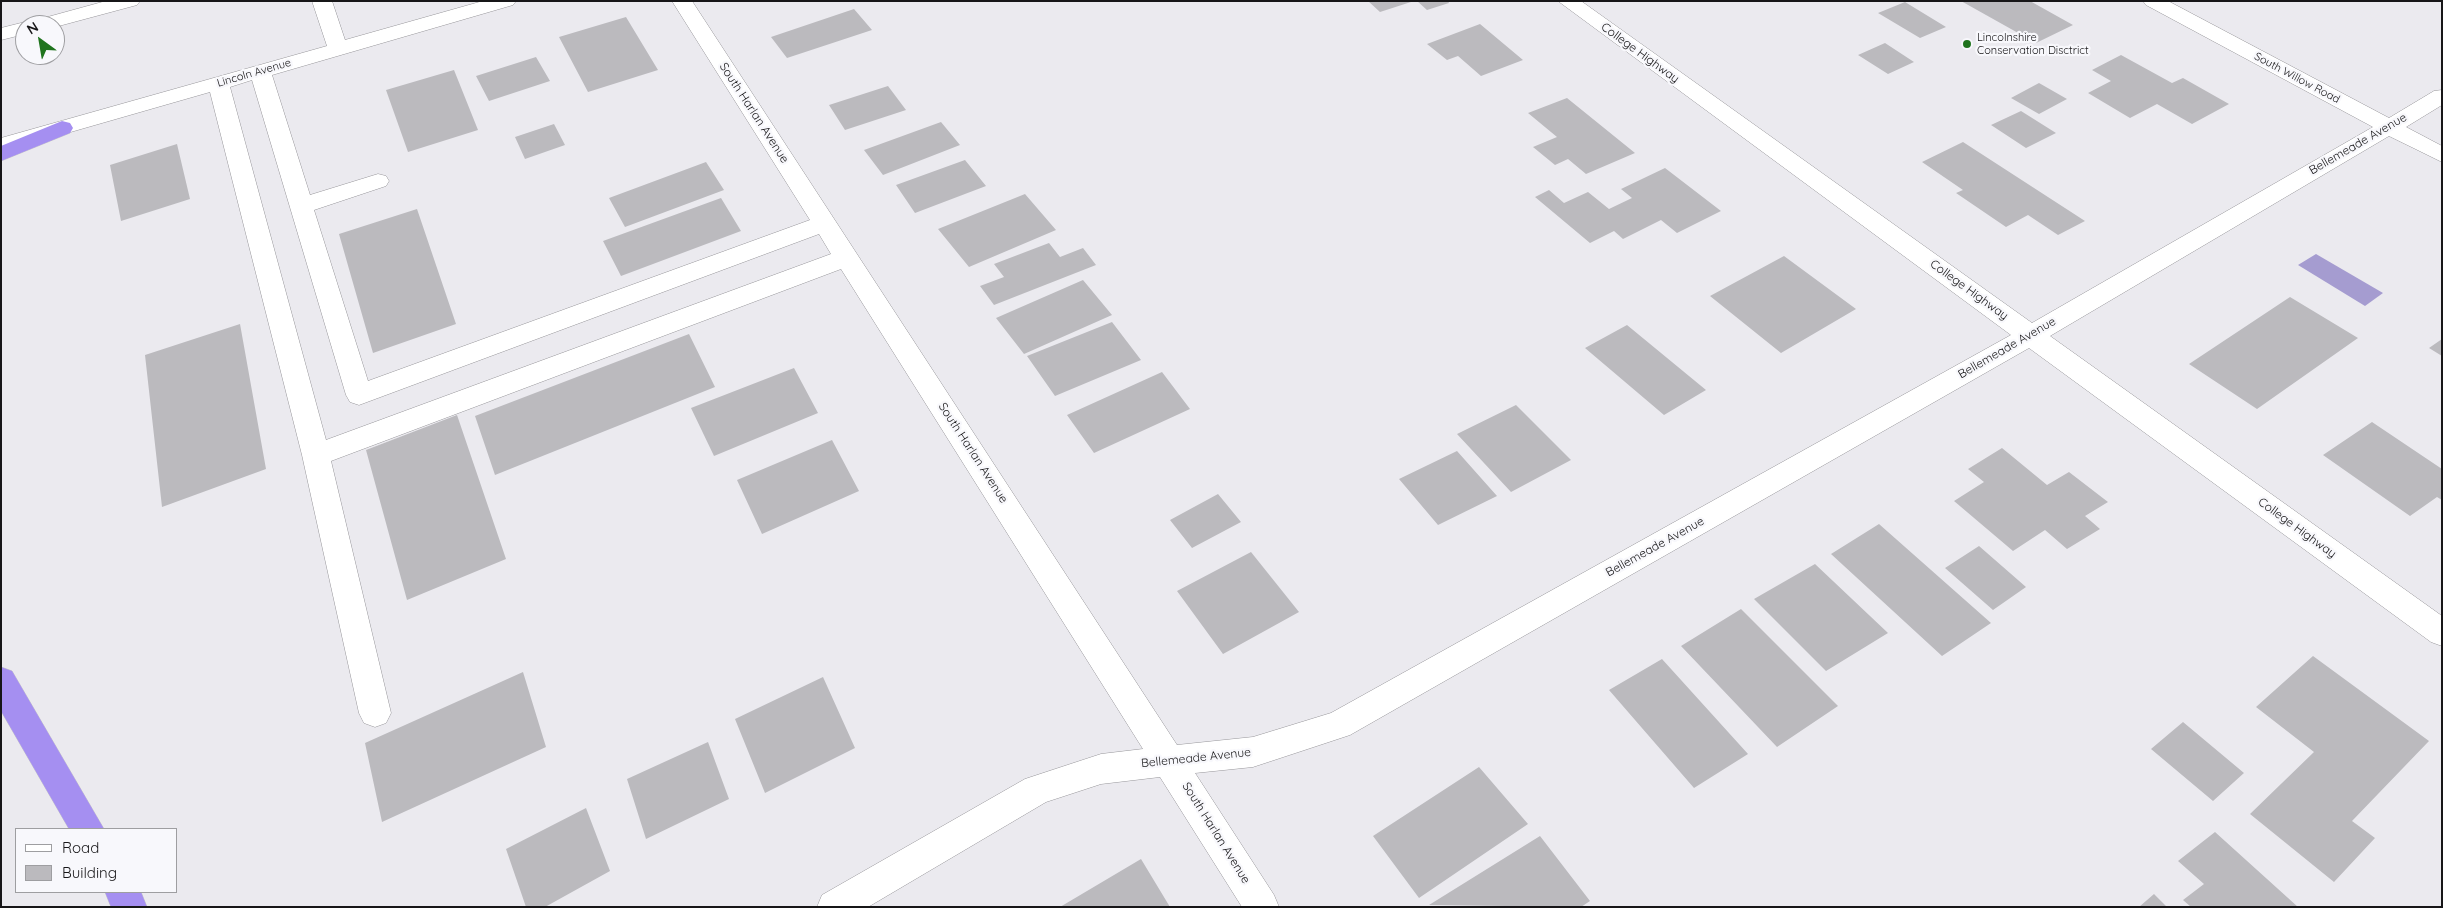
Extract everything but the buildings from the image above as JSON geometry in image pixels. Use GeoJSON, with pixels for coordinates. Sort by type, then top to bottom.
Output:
{"type":"FeatureCollection","features":[{"type":"Feature","properties":{"kind":"highway"},"geometry":{"type":"LineString","coordinates":[[1,154],[62,128]]}},
{"type":"Feature","properties":{"kind":"highway"},"geometry":{"type":"LineString","coordinates":[[1,681],[86,828]]}},
{"type":"Feature","properties":{"kind":"highway"},"geometry":{"type":"LineString","coordinates":[[123,893],[130,907]]}},
{"type":"Feature","properties":{"kind":"street"},"geometry":{"type":"LineString","coordinates":[[65,18],[130,1]]}},
{"type":"Feature","properties":{"kind":"street"},"geometry":{"type":"LineString","coordinates":[[322,1],[338,49]]}},
{"type":"Feature","properties":{"kind":"street","name":"Lincoln Avenue"},"geometry":{"type":"LineString","coordinates":[[1,145],[506,1]]}},
{"type":"Feature","properties":{"kind":"street","name":"South Harlan Avenue"},"geometry":{"type":"LineString","coordinates":[[682,1],[848,257],[1262,907]]}},
{"type":"Feature","properties":{"kind":"street","name":"College Highway"},"geometry":{"type":"LineString","coordinates":[[1568,1],[2442,633]]}},
{"type":"Feature","properties":{"kind":"street","name":"South Willow Road"},"geometry":{"type":"LineString","coordinates":[[2153,1],[2442,155]]}},
{"type":"Feature","properties":{"kind":"street"},"geometry":{"type":"LineString","coordinates":[[1,34],[15,30]]}},
{"type":"Feature","properties":{"kind":"street"},"geometry":{"type":"LineString","coordinates":[[260,72],[359,395],[826,223]]}},
{"type":"Feature","properties":{"kind":"street"},"geometry":{"type":"LineString","coordinates":[[218,84],[316,456],[375,714]]}},
{"type":"Feature","properties":{"kind":"street","name":"Bellemeade Avenue"},"geometry":{"type":"LineString","coordinates":[[834,907],[1037,790],[1101,769],[1253,752],[1339,725],[2031,335],[2442,96]]}},
{"type":"Feature","properties":{"kind":"street"},"geometry":{"type":"LineString","coordinates":[[301,206],[378,181]]}},
{"type":"Feature","properties":{"kind":"street"},"geometry":{"type":"LineString","coordinates":[[316,456],[848,257]]}},
{"type":"Feature","properties":{"kind":"shaded area"},"geometry":{"type":"Polygon","coordinates":[[[2316,254],[2383,293],[2365,306],[2298,265],[2316,254]]]}},
{"type":"Feature","properties":{"kind":"place","name":"Lincolnshire Conservation Disctrict"},"geometry":{"type":"Point","coordinates":[1967,44]}}]}
